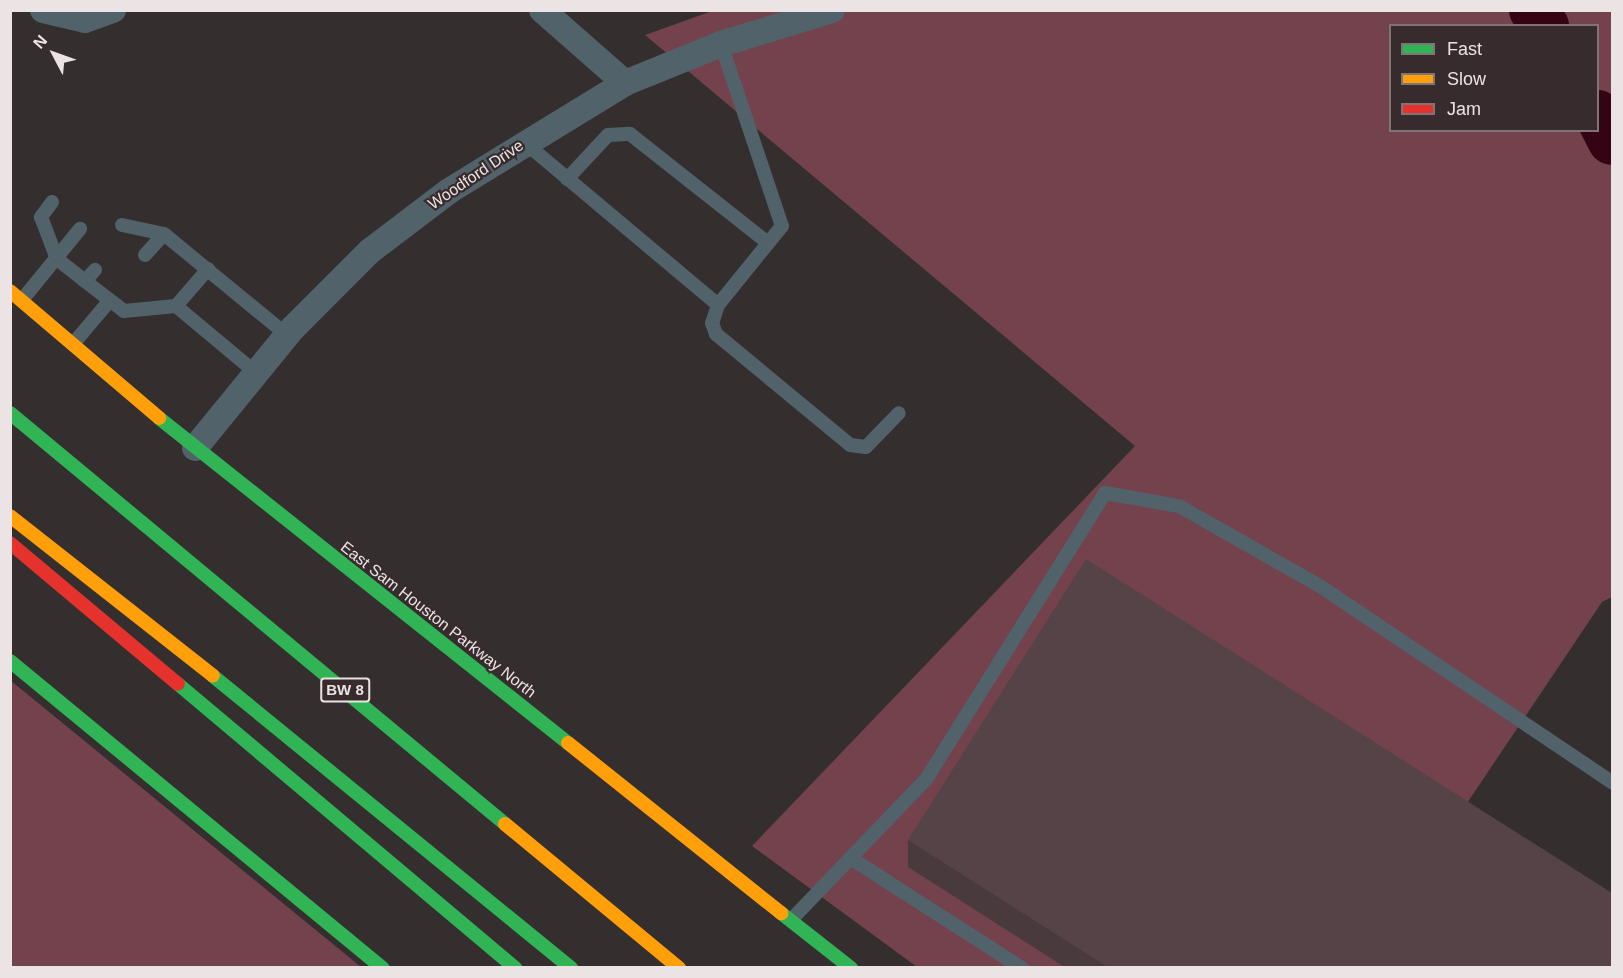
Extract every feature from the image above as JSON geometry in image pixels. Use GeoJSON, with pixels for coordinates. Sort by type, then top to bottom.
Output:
{"type":"FeatureCollection","features":[{"type":"Feature","properties":{"kind":"main road","name":"East Sam Houston Parkway North"},"geometry":{"type":"LineString","coordinates":[[10,291],[195,448],[851,968]]}},
{"type":"Feature","properties":{"kind":"main road","name":"BW 8"},"geometry":{"type":"LineString","coordinates":[[10,413],[680,968]]}},
{"type":"Feature","properties":{"kind":"main road"},"geometry":{"type":"LineString","coordinates":[[10,516],[99,583],[571,968]]}},
{"type":"Feature","properties":{"kind":"main road"},"geometry":{"type":"LineString","coordinates":[[10,543],[514,968]]}},
{"type":"Feature","properties":{"kind":"main road"},"geometry":{"type":"LineString","coordinates":[[10,661],[383,968]]}},
{"type":"Feature","properties":{"kind":"street"},"geometry":{"type":"LineString","coordinates":[[43,10],[85,20],[112,10]]}},
{"type":"Feature","properties":{"kind":"street"},"geometry":{"type":"LineString","coordinates":[[542,10],[625,83]]}},
{"type":"Feature","properties":{"kind":"street","name":"Woodford Drive"},"geometry":{"type":"LineString","coordinates":[[195,448],[287,335],[370,251],[449,191],[524,142],[625,83],[721,44],[832,10]]}},
{"type":"Feature","properties":{"kind":"lane"},"geometry":{"type":"LineString","coordinates":[[721,44],[782,226],[718,305],[712,323],[716,334],[850,445],[866,447],[899,413]]}},
{"type":"Feature","properties":{"kind":"lane"},"geometry":{"type":"LineString","coordinates":[[567,179],[608,135],[630,134],[768,243]]}},
{"type":"Feature","properties":{"kind":"lane"},"geometry":{"type":"LineString","coordinates":[[524,142],[718,305]]}},
{"type":"Feature","properties":{"kind":"lane"},"geometry":{"type":"LineString","coordinates":[[52,202],[40,217],[57,259],[90,275],[110,300],[123,310],[176,306],[256,373]]}},
{"type":"Feature","properties":{"kind":"lane"},"geometry":{"type":"LineString","coordinates":[[122,225],[164,234],[287,335]]}},
{"type":"Feature","properties":{"kind":"lane"},"geometry":{"type":"LineString","coordinates":[[22,300],[80,229]]}},
{"type":"Feature","properties":{"kind":"lane"},"geometry":{"type":"LineString","coordinates":[[145,255],[164,234]]}},
{"type":"Feature","properties":{"kind":"lane"},"geometry":{"type":"LineString","coordinates":[[176,306],[208,269]]}},
{"type":"Feature","properties":{"kind":"lane"},"geometry":{"type":"LineString","coordinates":[[73,344],[110,300]]}},
{"type":"Feature","properties":{"kind":"lane"},"geometry":{"type":"LineString","coordinates":[[791,920],[852,859],[927,778],[1105,493],[1179,506],[1320,586],[1612,782]]}},
{"type":"Feature","properties":{"kind":"lane"},"geometry":{"type":"LineString","coordinates":[[852,859],[1022,968]]}},
{"type":"Feature","properties":{"kind":"shaded area"},"geometry":{"type":"Polygon","coordinates":[[[715,10],[1612,11],[1612,597],[1602,602],[1357,967],[917,967],[752,846],[1135,446],[645,35],[715,10]]]}},
{"type":"Feature","properties":{"kind":"shaded area"},"geometry":{"type":"Polygon","coordinates":[[[10,680],[361,967],[11,967],[10,680]]]}},
{"type":"Feature","properties":{"kind":"building"},"geometry":{"type":"Polygon","coordinates":[[[1086,559],[1612,893],[1612,968],[1109,968],[908,840],[1086,559]]]}},
{"type":"Feature","properties":{"kind":"waterway"},"geometry":{"type":"LineString","coordinates":[[1533,10],[1544,24]]}},
{"type":"Feature","properties":{"kind":"waterway"},"geometry":{"type":"LineString","coordinates":[[1599,116],[1612,141]]}},
{"type":"Feature","properties":{"kind":"traffic: fast"},"geometry":{"type":"LineString","coordinates":[[10,413],[505,824]]}},
{"type":"Feature","properties":{"kind":"traffic: fast"},"geometry":{"type":"LineString","coordinates":[[159,418],[568,743]]}},
{"type":"Feature","properties":{"kind":"traffic: fast"},"geometry":{"type":"LineString","coordinates":[[10,661],[383,968]]}},
{"type":"Feature","properties":{"kind":"traffic: fast"},"geometry":{"type":"LineString","coordinates":[[213,676],[571,968]]}},
{"type":"Feature","properties":{"kind":"traffic: fast"},"geometry":{"type":"LineString","coordinates":[[178,684],[515,968]]}},
{"type":"Feature","properties":{"kind":"traffic: fast"},"geometry":{"type":"LineString","coordinates":[[781,913],[851,968]]}},
{"type":"Feature","properties":{"kind":"traffic: slow"},"geometry":{"type":"LineString","coordinates":[[10,291],[159,418]]}},
{"type":"Feature","properties":{"kind":"traffic: slow"},"geometry":{"type":"LineString","coordinates":[[10,516],[213,676]]}},
{"type":"Feature","properties":{"kind":"traffic: slow"},"geometry":{"type":"LineString","coordinates":[[568,743],[781,913]]}},
{"type":"Feature","properties":{"kind":"traffic: slow"},"geometry":{"type":"LineString","coordinates":[[505,824],[679,968]]}},
{"type":"Feature","properties":{"kind":"traffic: jam"},"geometry":{"type":"LineString","coordinates":[[10,543],[178,684]]}}]}
